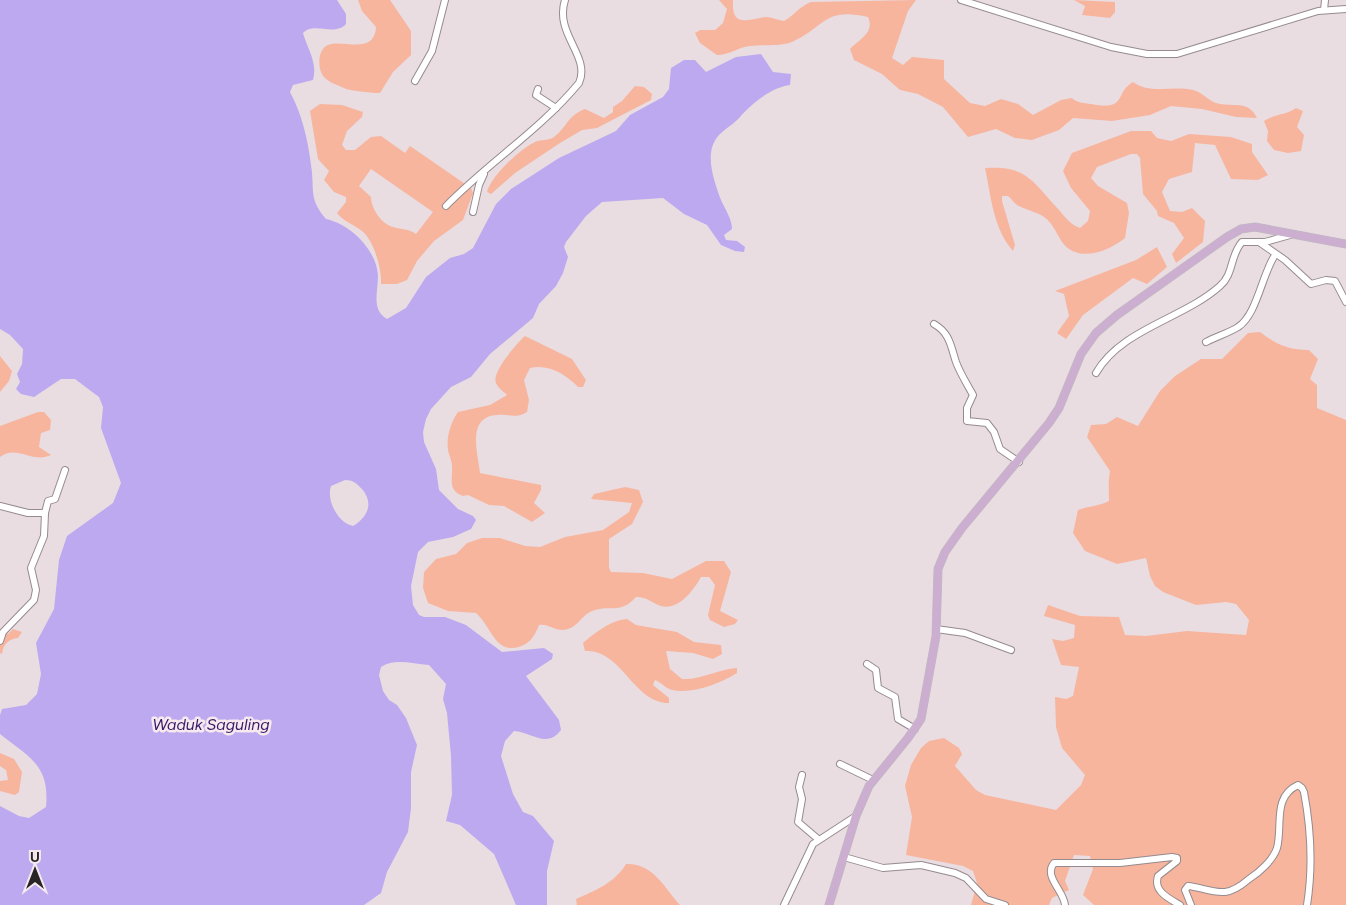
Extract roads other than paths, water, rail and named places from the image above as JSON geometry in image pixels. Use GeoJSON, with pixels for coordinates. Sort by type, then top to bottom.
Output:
{"type":"FeatureCollection","features":[{"type":"Feature","properties":{"kind":"main road"},"geometry":{"type":"LineString","coordinates":[[829,905],[856,816],[873,780],[915,729],[922,714],[936,629],[937,578],[945,552],[970,519],[1050,424],[1059,408],[1081,354],[1096,333],[1235,232],[1255,227],[1346,244]]}},
{"type":"Feature","properties":{"kind":"street"},"geometry":{"type":"LineString","coordinates":[[415,81],[432,51],[445,0]]}},
{"type":"Feature","properties":{"kind":"street"},"geometry":{"type":"LineString","coordinates":[[446,206],[470,182],[485,173],[556,108],[576,87],[582,74],[577,55],[562,20],[565,0]]}},
{"type":"Feature","properties":{"kind":"street"},"geometry":{"type":"LineString","coordinates":[[961,0],[1111,47],[1162,55],[1177,54],[1324,10],[1346,9]]}},
{"type":"Feature","properties":{"kind":"street"},"geometry":{"type":"LineString","coordinates":[[1324,10],[1325,0]]}},
{"type":"Feature","properties":{"kind":"street"},"geometry":{"type":"LineString","coordinates":[[538,89],[536,95],[556,108]]}},
{"type":"Feature","properties":{"kind":"street"},"geometry":{"type":"LineString","coordinates":[[473,212],[478,186],[485,173]]}},
{"type":"Feature","properties":{"kind":"street"},"geometry":{"type":"LineString","coordinates":[[1096,373],[1108,357],[1124,342],[1162,323],[1220,286],[1228,278],[1238,247],[1242,242],[1276,240],[1290,235]]}},
{"type":"Feature","properties":{"kind":"street"},"geometry":{"type":"LineString","coordinates":[[1259,242],[1311,284],[1326,280],[1335,281],[1346,302]]}},
{"type":"Feature","properties":{"kind":"street"},"geometry":{"type":"LineString","coordinates":[[1206,342],[1243,323],[1257,299],[1264,276],[1275,255]]}},
{"type":"Feature","properties":{"kind":"street"},"geometry":{"type":"LineString","coordinates":[[934,324],[942,329],[954,348],[956,361],[973,395],[967,408],[968,421],[987,424],[994,432],[1000,450],[1019,462]]}},
{"type":"Feature","properties":{"kind":"street"},"geometry":{"type":"LineString","coordinates":[[0,641],[3,632],[34,600],[36,590],[31,568],[44,536],[45,513],[48,501],[56,499],[65,470]]}},
{"type":"Feature","properties":{"kind":"street"},"geometry":{"type":"LineString","coordinates":[[0,506],[28,513],[45,513]]}},
{"type":"Feature","properties":{"kind":"street"},"geometry":{"type":"LineString","coordinates":[[936,629],[965,634],[1011,650]]}},
{"type":"Feature","properties":{"kind":"street"},"geometry":{"type":"LineString","coordinates":[[867,664],[876,670],[878,688],[895,697],[898,719],[915,729]]}},
{"type":"Feature","properties":{"kind":"street"},"geometry":{"type":"LineString","coordinates":[[840,764],[873,780]]}},
{"type":"Feature","properties":{"kind":"street"},"geometry":{"type":"LineString","coordinates":[[802,775],[799,787],[802,799],[798,822],[818,839]]}},
{"type":"Feature","properties":{"kind":"street"},"geometry":{"type":"LineString","coordinates":[[1191,905],[1185,892],[1188,886],[1210,891],[1232,891],[1255,876],[1272,857],[1277,847],[1280,806],[1287,793],[1298,785],[1302,788],[1310,821],[1310,868],[1307,905]]}},
{"type":"Feature","properties":{"kind":"street"},"geometry":{"type":"LineString","coordinates":[[784,905],[810,847],[818,839],[856,816]]}},
{"type":"Feature","properties":{"kind":"street"},"geometry":{"type":"LineString","coordinates":[[844,857],[883,868],[926,865],[961,875],[986,899],[1006,905]]}},
{"type":"Feature","properties":{"kind":"street"},"geometry":{"type":"LineString","coordinates":[[1065,905],[1051,874],[1050,868],[1054,863],[1120,863],[1172,857],[1177,858],[1177,861],[1158,876],[1156,883],[1161,893],[1180,905]]}},
{"type":"Feature","properties":{"kind":"water","name":"Waduk Saguling"},"geometry":{"type":"Polygon","coordinates":[[[0,0],[337,0],[346,14],[346,24],[341,28],[313,28],[303,33],[313,62],[313,80],[293,85],[290,92],[298,109],[306,137],[314,199],[320,212],[326,219],[344,226],[353,232],[373,257],[378,276],[377,306],[382,315],[387,319],[406,308],[426,277],[450,258],[464,254],[473,248],[496,204],[511,189],[559,158],[616,131],[630,115],[663,97],[669,89],[671,68],[684,60],[695,60],[706,72],[736,57],[761,54],[773,72],[791,74],[790,85],[776,89],[756,102],[719,135],[714,142],[711,167],[715,184],[732,225],[732,229],[724,235],[726,240],[737,241],[745,247],[744,252],[735,251],[721,245],[707,225],[684,214],[663,198],[602,202],[586,216],[566,242],[564,247],[568,257],[563,273],[556,286],[539,304],[533,318],[490,354],[471,377],[451,387],[431,409],[426,419],[423,432],[424,442],[436,469],[439,490],[458,509],[473,516],[476,520],[471,529],[453,537],[428,542],[418,552],[411,586],[413,605],[419,615],[424,617],[445,617],[466,625],[502,652],[544,648],[553,654],[552,659],[526,676],[559,720],[561,730],[556,736],[544,739],[514,731],[505,741],[501,756],[513,794],[523,812],[533,816],[554,841],[547,871],[547,905],[516,905],[494,854],[460,825],[446,821],[452,795],[447,713],[443,699],[446,684],[429,665],[398,662],[381,667],[379,675],[383,691],[389,700],[397,705],[406,718],[417,745],[411,772],[411,808],[408,832],[387,872],[381,893],[364,905],[0,905],[0,806],[19,816],[29,818],[46,807],[46,793],[45,781],[35,763],[0,734],[0,715],[2,709],[26,705],[37,694],[41,674],[36,643],[54,609],[59,560],[67,536],[113,503],[121,483],[101,428],[103,407],[99,397],[75,379],[61,379],[34,397],[21,394],[16,389],[20,382],[17,374],[22,364],[23,349],[10,335],[0,329],[0,0]],[[348,480],[331,486],[330,498],[338,516],[353,526],[366,514],[368,499],[362,489],[354,482],[348,480]]]}}]}
